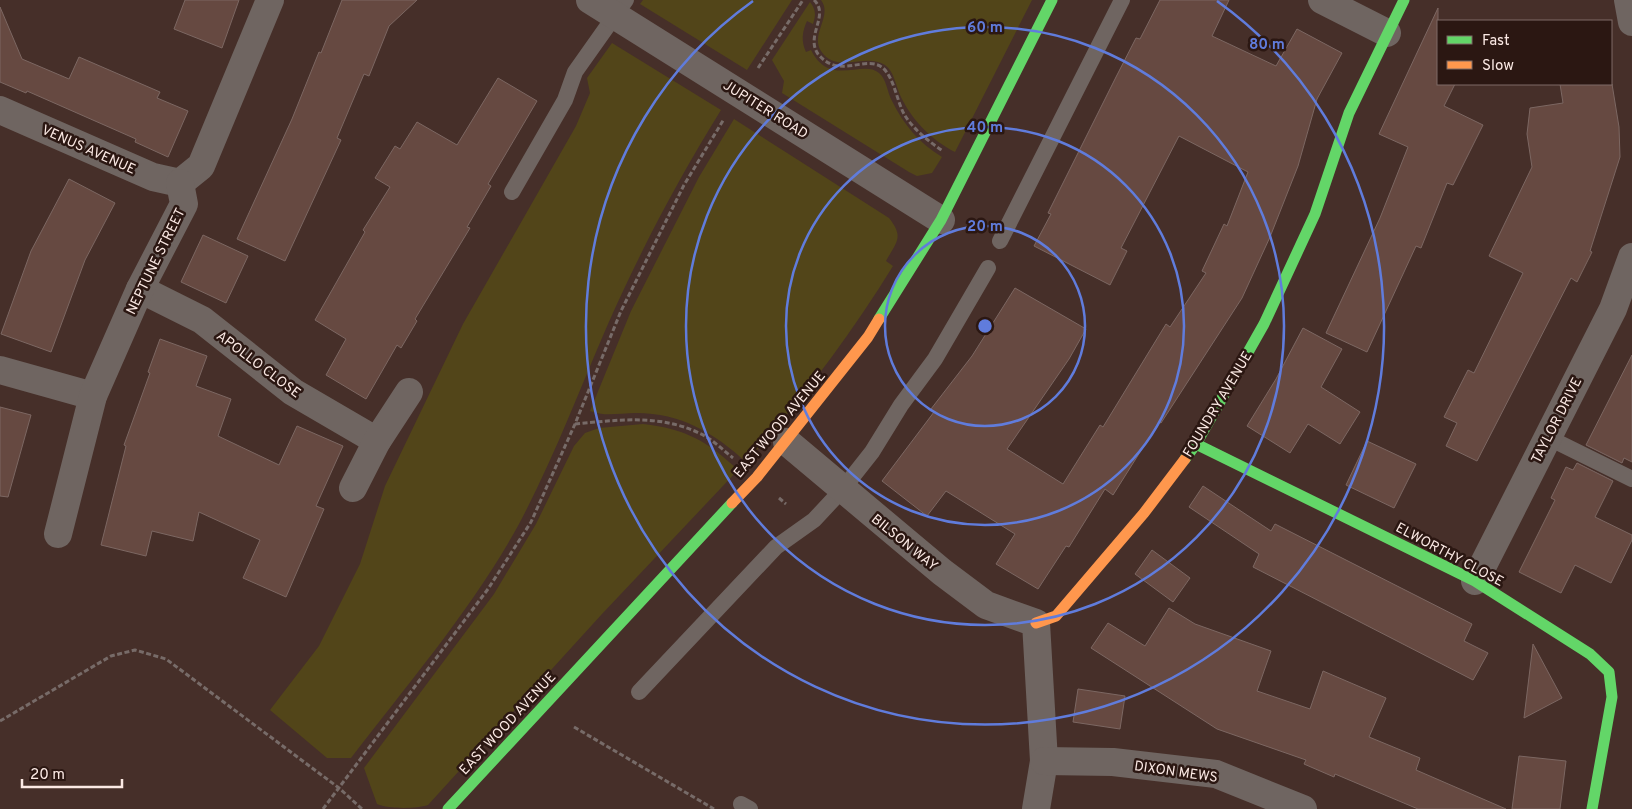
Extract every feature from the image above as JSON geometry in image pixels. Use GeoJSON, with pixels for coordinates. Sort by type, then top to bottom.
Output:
{"type":"FeatureCollection","features":[{"type":"Feature","properties":{"kind":"street"},"geometry":{"type":"LineString","coordinates":[[180,183],[201,166],[270,0]]}},
{"type":"Feature","properties":{"kind":"street","name":"JUPITER ROAD"},"geometry":{"type":"LineString","coordinates":[[590,0],[620,8],[942,220]]}},
{"type":"Feature","properties":{"kind":"street","name":"EAST WOOD AVENUE"},"geometry":{"type":"LineString","coordinates":[[448,809],[757,477],[868,337],[942,220],[1052,0]]}},
{"type":"Feature","properties":{"kind":"street"},"geometry":{"type":"LineString","coordinates":[[1322,0],[1387,33]]}},
{"type":"Feature","properties":{"kind":"street","name":"FOUNDRY AVENUE"},"geometry":{"type":"LineString","coordinates":[[1036,623],[1056,616],[1144,513],[1196,444],[1264,324],[1315,214],[1349,113],[1404,0]]}},
{"type":"Feature","properties":{"kind":"street"},"geometry":{"type":"LineString","coordinates":[[1628,0],[1632,22]]}},
{"type":"Feature","properties":{"kind":"street","name":"VENUS AVENUE"},"geometry":{"type":"LineString","coordinates":[[0,110],[154,177],[180,183]]}},
{"type":"Feature","properties":{"kind":"street","name":"NEPTUNE STREET"},"geometry":{"type":"LineString","coordinates":[[58,534],[93,396],[140,289],[184,204],[180,183]]}},
{"type":"Feature","properties":{"kind":"street","name":"TAYLOR DRIVE"},"geometry":{"type":"LineString","coordinates":[[1475,581],[1613,309],[1632,257]]}},
{"type":"Feature","properties":{"kind":"street","name":"APOLLO CLOSE"},"geometry":{"type":"LineString","coordinates":[[140,289],[202,320],[293,392],[377,441]]}},
{"type":"Feature","properties":{"kind":"street"},"geometry":{"type":"LineString","coordinates":[[0,370],[93,396]]}},
{"type":"Feature","properties":{"kind":"street"},"geometry":{"type":"LineString","coordinates":[[352,488],[377,441],[409,392]]}},
{"type":"Feature","properties":{"kind":"street","name":"BILSON WAY"},"geometry":{"type":"LineString","coordinates":[[786,442],[942,572],[986,605],[1036,623]]}},
{"type":"Feature","properties":{"kind":"street","name":"ELWORTHY CLOSE"},"geometry":{"type":"LineString","coordinates":[[1196,444],[1475,581],[1590,654],[1608,672],[1612,697],[1592,809]]}},
{"type":"Feature","properties":{"kind":"street"},"geometry":{"type":"LineString","coordinates":[[1036,623],[1044,761],[1036,809]]}},
{"type":"Feature","properties":{"kind":"street","name":"DIXON MEWS"},"geometry":{"type":"LineString","coordinates":[[1044,761],[1113,762],[1216,774],[1303,809]]}},
{"type":"Feature","properties":{"kind":"lane"},"geometry":{"type":"LineString","coordinates":[[1000,241],[1122,0]]}},
{"type":"Feature","properties":{"kind":"lane"},"geometry":{"type":"LineString","coordinates":[[512,192],[565,100],[575,72],[620,8]]}},
{"type":"Feature","properties":{"kind":"lane"},"geometry":{"type":"LineString","coordinates":[[639,692],[776,546],[814,520],[842,490],[872,452],[901,405],[935,358],[988,268]]}},
{"type":"Feature","properties":{"kind":"lane"},"geometry":{"type":"LineString","coordinates":[[1547,438],[1632,479]]}},
{"type":"Feature","properties":{"kind":"path"},"geometry":{"type":"LineString","coordinates":[[755,72],[804,0]]}},
{"type":"Feature","properties":{"kind":"path"},"geometry":{"type":"LineString","coordinates":[[814,0],[821,12],[814,32],[814,43],[817,52],[826,61],[835,66],[875,65],[882,68],[889,77],[904,115],[920,132],[946,153]]}},
{"type":"Feature","properties":{"kind":"path"},"geometry":{"type":"LineString","coordinates":[[323,809],[488,589],[531,522],[575,424],[621,311],[651,248],[684,185],[728,114]]}},
{"type":"Feature","properties":{"kind":"path"},"geometry":{"type":"LineString","coordinates":[[575,424],[636,418],[667,422],[701,433],[739,462]]}},
{"type":"Feature","properties":{"kind":"path"},"geometry":{"type":"LineString","coordinates":[[0,720],[111,656],[135,650],[166,659],[339,788],[362,809]]}},
{"type":"Feature","properties":{"kind":"path"},"geometry":{"type":"LineString","coordinates":[[574,727],[714,809]]}},
{"type":"Feature","properties":{"kind":"shaded area"},"geometry":{"type":"Polygon","coordinates":[[[643,0],[792,0],[747,70],[640,4],[643,0]]]}},
{"type":"Feature","properties":{"kind":"shaded area"},"geometry":{"type":"Polygon","coordinates":[[[821,0],[1032,0],[955,152],[930,135],[916,120],[900,95],[891,71],[885,65],[869,61],[843,63],[828,58],[821,51],[818,45],[818,38],[825,12],[821,0]]]}},
{"type":"Feature","properties":{"kind":"shaded area"},"geometry":{"type":"Polygon","coordinates":[[[810,2],[815,15],[813,24],[807,21],[804,29],[803,40],[806,52],[811,50],[827,68],[836,70],[864,69],[879,73],[884,79],[892,101],[907,126],[926,146],[942,157],[932,173],[917,176],[909,172],[782,93],[784,81],[772,60],[810,2]]]}},
{"type":"Feature","properties":{"kind":"shaded area"},"geometry":{"type":"Polygon","coordinates":[[[612,43],[721,110],[690,162],[647,242],[608,324],[543,475],[519,524],[501,555],[440,644],[351,758],[327,758],[270,710],[319,646],[360,564],[385,486],[463,324],[576,126],[590,93],[587,78],[612,43]]]}},
{"type":"Feature","properties":{"kind":"shaded area"},"geometry":{"type":"Polygon","coordinates":[[[734,119],[889,218],[894,224],[898,235],[896,244],[886,261],[893,266],[860,318],[805,392],[746,462],[722,442],[682,421],[652,414],[607,414],[590,411],[631,311],[699,177],[734,119]]]}},
{"type":"Feature","properties":{"kind":"shaded area"},"geometry":{"type":"Polygon","coordinates":[[[643,424],[672,429],[695,438],[716,451],[738,470],[602,614],[428,805],[402,808],[377,804],[364,768],[494,594],[536,524],[574,446],[585,433],[599,428],[643,424]]]}},
{"type":"Feature","properties":{"kind":"building"},"geometry":{"type":"Polygon","coordinates":[[[185,0],[239,0],[222,48],[174,29],[185,0]]]}},
{"type":"Feature","properties":{"kind":"building"},"geometry":{"type":"Polygon","coordinates":[[[342,0],[417,0],[389,26],[369,76],[364,74],[337,138],[341,140],[285,261],[237,239],[292,119],[319,52],[321,53],[342,0]]]}},
{"type":"Feature","properties":{"kind":"building"},"geometry":{"type":"Polygon","coordinates":[[[1160,0],[1229,0],[1212,36],[1276,66],[1297,29],[1342,53],[1317,99],[1298,166],[1270,237],[1242,298],[1161,423],[1159,422],[1113,495],[1105,489],[1069,547],[1066,546],[1038,589],[996,564],[1015,534],[946,491],[927,516],[882,481],[934,412],[931,409],[972,356],[1015,288],[1086,329],[1069,359],[1007,449],[1063,484],[1100,425],[1103,427],[1166,324],[1170,327],[1206,273],[1202,271],[1224,224],[1227,226],[1248,172],[1179,136],[1121,248],[1127,251],[1110,285],[1034,246],[1051,214],[1048,213],[1116,77],[1136,38],[1140,39],[1160,0]]]}},
{"type":"Feature","properties":{"kind":"building"},"geometry":{"type":"Polygon","coordinates":[[[0,7],[22,59],[69,79],[79,57],[160,92],[157,98],[188,111],[168,157],[135,142],[136,139],[27,91],[26,93],[0,82],[0,7]]]}},
{"type":"Feature","properties":{"kind":"building"},"geometry":{"type":"Polygon","coordinates":[[[1438,8],[1437,85],[1454,85],[1444,106],[1483,125],[1453,185],[1447,183],[1421,248],[1416,246],[1367,352],[1326,333],[1380,218],[1408,147],[1379,134],[1438,8]]]}},
{"type":"Feature","properties":{"kind":"building"},"geometry":{"type":"Polygon","coordinates":[[[498,78],[537,101],[488,184],[491,186],[467,227],[470,228],[415,319],[417,321],[401,348],[397,345],[366,399],[326,375],[346,339],[315,320],[365,232],[363,230],[390,187],[375,178],[395,146],[400,149],[417,122],[457,145],[498,78]]]}},
{"type":"Feature","properties":{"kind":"building"},"geometry":{"type":"Polygon","coordinates":[[[1612,84],[1619,127],[1620,157],[1590,251],[1592,252],[1577,282],[1571,278],[1477,461],[1446,446],[1457,423],[1444,417],[1468,370],[1474,373],[1523,273],[1489,256],[1532,167],[1527,134],[1530,108],[1563,103],[1560,85],[1612,84]]]}},
{"type":"Feature","properties":{"kind":"building"},"geometry":{"type":"Polygon","coordinates":[[[69,179],[115,203],[85,260],[51,352],[1,334],[31,251],[69,179]]]}},
{"type":"Feature","properties":{"kind":"building"},"geometry":{"type":"Polygon","coordinates":[[[203,235],[248,256],[226,303],[181,282],[203,235]]]}},
{"type":"Feature","properties":{"kind":"building"},"geometry":{"type":"Polygon","coordinates":[[[1303,328],[1342,349],[1321,387],[1360,412],[1340,444],[1308,424],[1290,453],[1247,426],[1276,379],[1303,328]]]}},
{"type":"Feature","properties":{"kind":"building"},"geometry":{"type":"Polygon","coordinates":[[[160,339],[207,356],[196,386],[231,399],[218,436],[279,465],[297,426],[343,446],[316,506],[324,509],[286,597],[243,578],[260,540],[199,512],[193,541],[152,531],[146,556],[101,545],[126,446],[124,445],[160,339]]]}},
{"type":"Feature","properties":{"kind":"building"},"geometry":{"type":"Polygon","coordinates":[[[1632,355],[1632,462],[1624,458],[1622,463],[1586,445],[1632,355]]]}},
{"type":"Feature","properties":{"kind":"building"},"geometry":{"type":"Polygon","coordinates":[[[0,407],[31,415],[8,497],[0,496],[0,407]]]}},
{"type":"Feature","properties":{"kind":"building"},"geometry":{"type":"Polygon","coordinates":[[[1367,441],[1416,464],[1394,508],[1346,485],[1367,441]]]}},
{"type":"Feature","properties":{"kind":"building"},"geometry":{"type":"Polygon","coordinates":[[[1577,463],[1613,481],[1595,517],[1632,535],[1632,540],[1611,583],[1575,565],[1561,593],[1519,572],[1555,500],[1551,498],[1566,467],[1573,470],[1577,463]]]}},
{"type":"Feature","properties":{"kind":"building"},"geometry":{"type":"Polygon","coordinates":[[[1203,486],[1271,531],[1275,524],[1472,624],[1464,641],[1488,653],[1473,680],[1253,567],[1259,554],[1189,507],[1203,486]]]}},
{"type":"Feature","properties":{"kind":"building"},"geometry":{"type":"Polygon","coordinates":[[[1152,550],[1190,578],[1173,602],[1135,574],[1152,550]]]}},
{"type":"Feature","properties":{"kind":"building"},"geometry":{"type":"Polygon","coordinates":[[[1169,608],[1195,624],[1271,651],[1257,691],[1310,709],[1323,671],[1386,698],[1369,737],[1420,758],[1416,770],[1506,809],[1418,809],[1335,774],[1334,777],[1304,764],[1306,760],[1217,729],[1091,648],[1108,623],[1145,646],[1169,608]]]}},
{"type":"Feature","properties":{"kind":"building"},"geometry":{"type":"Polygon","coordinates":[[[1533,644],[1562,698],[1524,718],[1533,644]]]}},
{"type":"Feature","properties":{"kind":"building"},"geometry":{"type":"Polygon","coordinates":[[[1078,689],[1125,696],[1120,729],[1073,722],[1078,689]]]}},
{"type":"Feature","properties":{"kind":"building"},"geometry":{"type":"Polygon","coordinates":[[[1519,756],[1566,761],[1560,809],[1512,809],[1519,756]]]}},
{"type":"Feature","properties":{"kind":"traffic: fast"},"geometry":{"type":"LineString","coordinates":[[879,319],[941,220],[1052,0]]}},
{"type":"Feature","properties":{"kind":"traffic: fast"},"geometry":{"type":"LineString","coordinates":[[1185,459],[1196,444],[1264,324],[1315,214],[1349,113],[1404,0]]}},
{"type":"Feature","properties":{"kind":"traffic: fast"},"geometry":{"type":"LineString","coordinates":[[1196,444],[1475,581],[1590,654],[1609,672],[1612,697],[1592,809]]}},
{"type":"Feature","properties":{"kind":"traffic: fast"},"geometry":{"type":"LineString","coordinates":[[448,809],[732,503]]}},
{"type":"Feature","properties":{"kind":"traffic: slow"},"geometry":{"type":"LineString","coordinates":[[732,503],[757,477],[868,337],[879,319]]}},
{"type":"Feature","properties":{"kind":"traffic: slow"},"geometry":{"type":"LineString","coordinates":[[1036,623],[1056,616],[1144,513],[1185,459]]}}]}
